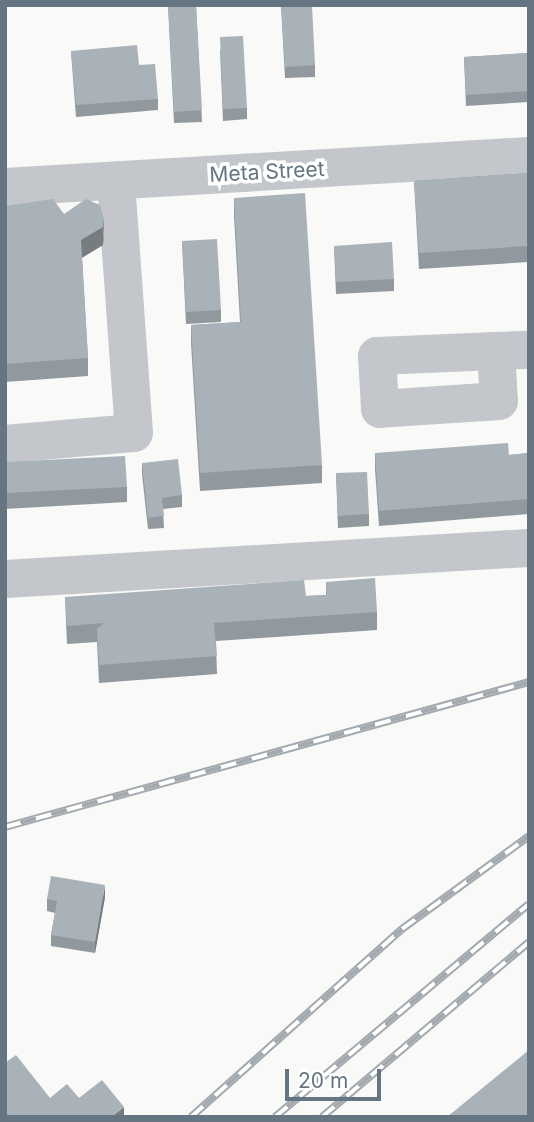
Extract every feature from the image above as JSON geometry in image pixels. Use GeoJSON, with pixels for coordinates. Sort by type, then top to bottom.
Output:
{"type":"FeatureCollection","features":[{"type":"Feature","properties":{"kind":"street","name":"Meta Street"},"geometry":{"type":"LineString","coordinates":[[5,187],[529,156]]}},
{"type":"Feature","properties":{"kind":"street"},"geometry":{"type":"LineString","coordinates":[[5,444],[134,433],[116,181]]}},
{"type":"Feature","properties":{"kind":"street"},"geometry":{"type":"LineString","coordinates":[[5,579],[529,548]]}},
{"type":"Feature","properties":{"kind":"building"},"geometry":{"type":"Polygon","coordinates":[[[168,5],[196,5],[202,110],[174,112],[168,5]]]}},
{"type":"Feature","properties":{"kind":"building"},"geometry":{"type":"Polygon","coordinates":[[[281,5],[312,5],[315,65],[285,67],[281,5]]]}},
{"type":"Feature","properties":{"kind":"building"},"geometry":{"type":"Polygon","coordinates":[[[243,36],[247,108],[223,109],[220,37],[243,36]]]}},
{"type":"Feature","properties":{"kind":"building"},"geometry":{"type":"Polygon","coordinates":[[[137,45],[139,65],[155,64],[158,99],[76,105],[71,51],[137,45]]]}},
{"type":"Feature","properties":{"kind":"building"},"geometry":{"type":"Polygon","coordinates":[[[529,53],[529,91],[466,95],[464,57],[529,53]]]}},
{"type":"Feature","properties":{"kind":"building"},"geometry":{"type":"Polygon","coordinates":[[[529,173],[529,246],[419,253],[414,181],[529,173]]]}},
{"type":"Feature","properties":{"kind":"building"},"geometry":{"type":"Polygon","coordinates":[[[305,193],[322,465],[200,473],[191,325],[241,322],[234,198],[305,193]]]}},
{"type":"Feature","properties":{"kind":"building"},"geometry":{"type":"Polygon","coordinates":[[[53,199],[64,214],[86,199],[100,205],[104,219],[103,227],[81,240],[88,358],[5,364],[5,206],[53,199]]]}},
{"type":"Feature","properties":{"kind":"building"},"geometry":{"type":"Polygon","coordinates":[[[217,239],[221,310],[186,312],[182,241],[217,239]]]}},
{"type":"Feature","properties":{"kind":"building"},"geometry":{"type":"Polygon","coordinates":[[[392,242],[394,279],[336,282],[334,246],[392,242]]]}},
{"type":"Feature","properties":{"kind":"building"},"geometry":{"type":"Polygon","coordinates":[[[508,443],[509,455],[529,453],[529,499],[379,511],[375,453],[508,443]]]}},
{"type":"Feature","properties":{"kind":"building"},"geometry":{"type":"Polygon","coordinates":[[[125,456],[127,487],[5,493],[5,462],[125,456]]]}},
{"type":"Feature","properties":{"kind":"building"},"geometry":{"type":"Polygon","coordinates":[[[178,459],[182,495],[162,498],[164,516],[148,518],[142,463],[178,459]]]}},
{"type":"Feature","properties":{"kind":"building"},"geometry":{"type":"Polygon","coordinates":[[[367,472],[369,514],[338,516],[336,473],[367,472]]]}},
{"type":"Feature","properties":{"kind":"building"},"geometry":{"type":"Polygon","coordinates":[[[375,578],[377,612],[214,623],[217,656],[99,665],[97,629],[104,623],[67,626],[65,597],[304,580],[306,596],[327,595],[326,582],[375,578]]]}},
{"type":"Feature","properties":{"kind":"building"},"geometry":{"type":"Polygon","coordinates":[[[51,876],[105,885],[95,942],[51,935],[57,901],[47,899],[51,876]]]}},
{"type":"Feature","properties":{"kind":"building"},"geometry":{"type":"Polygon","coordinates":[[[529,1050],[529,1117],[447,1117],[529,1050]]]}},
{"type":"Feature","properties":{"kind":"building"},"geometry":{"type":"Polygon","coordinates":[[[16,1055],[50,1098],[67,1084],[79,1098],[102,1080],[124,1107],[111,1117],[5,1117],[5,1063],[16,1055]]]}},
{"type":"Feature","properties":{"kind":"railway"},"geometry":{"type":"LineString","coordinates":[[5,827],[529,682]]}},
{"type":"Feature","properties":{"kind":"railway"},"geometry":{"type":"LineString","coordinates":[[191,1117],[402,929],[529,836]]}},
{"type":"Feature","properties":{"kind":"railway"},"geometry":{"type":"LineString","coordinates":[[275,1117],[529,904]]}},
{"type":"Feature","properties":{"kind":"railway"},"geometry":{"type":"LineString","coordinates":[[322,1117],[529,942]]}}]}
